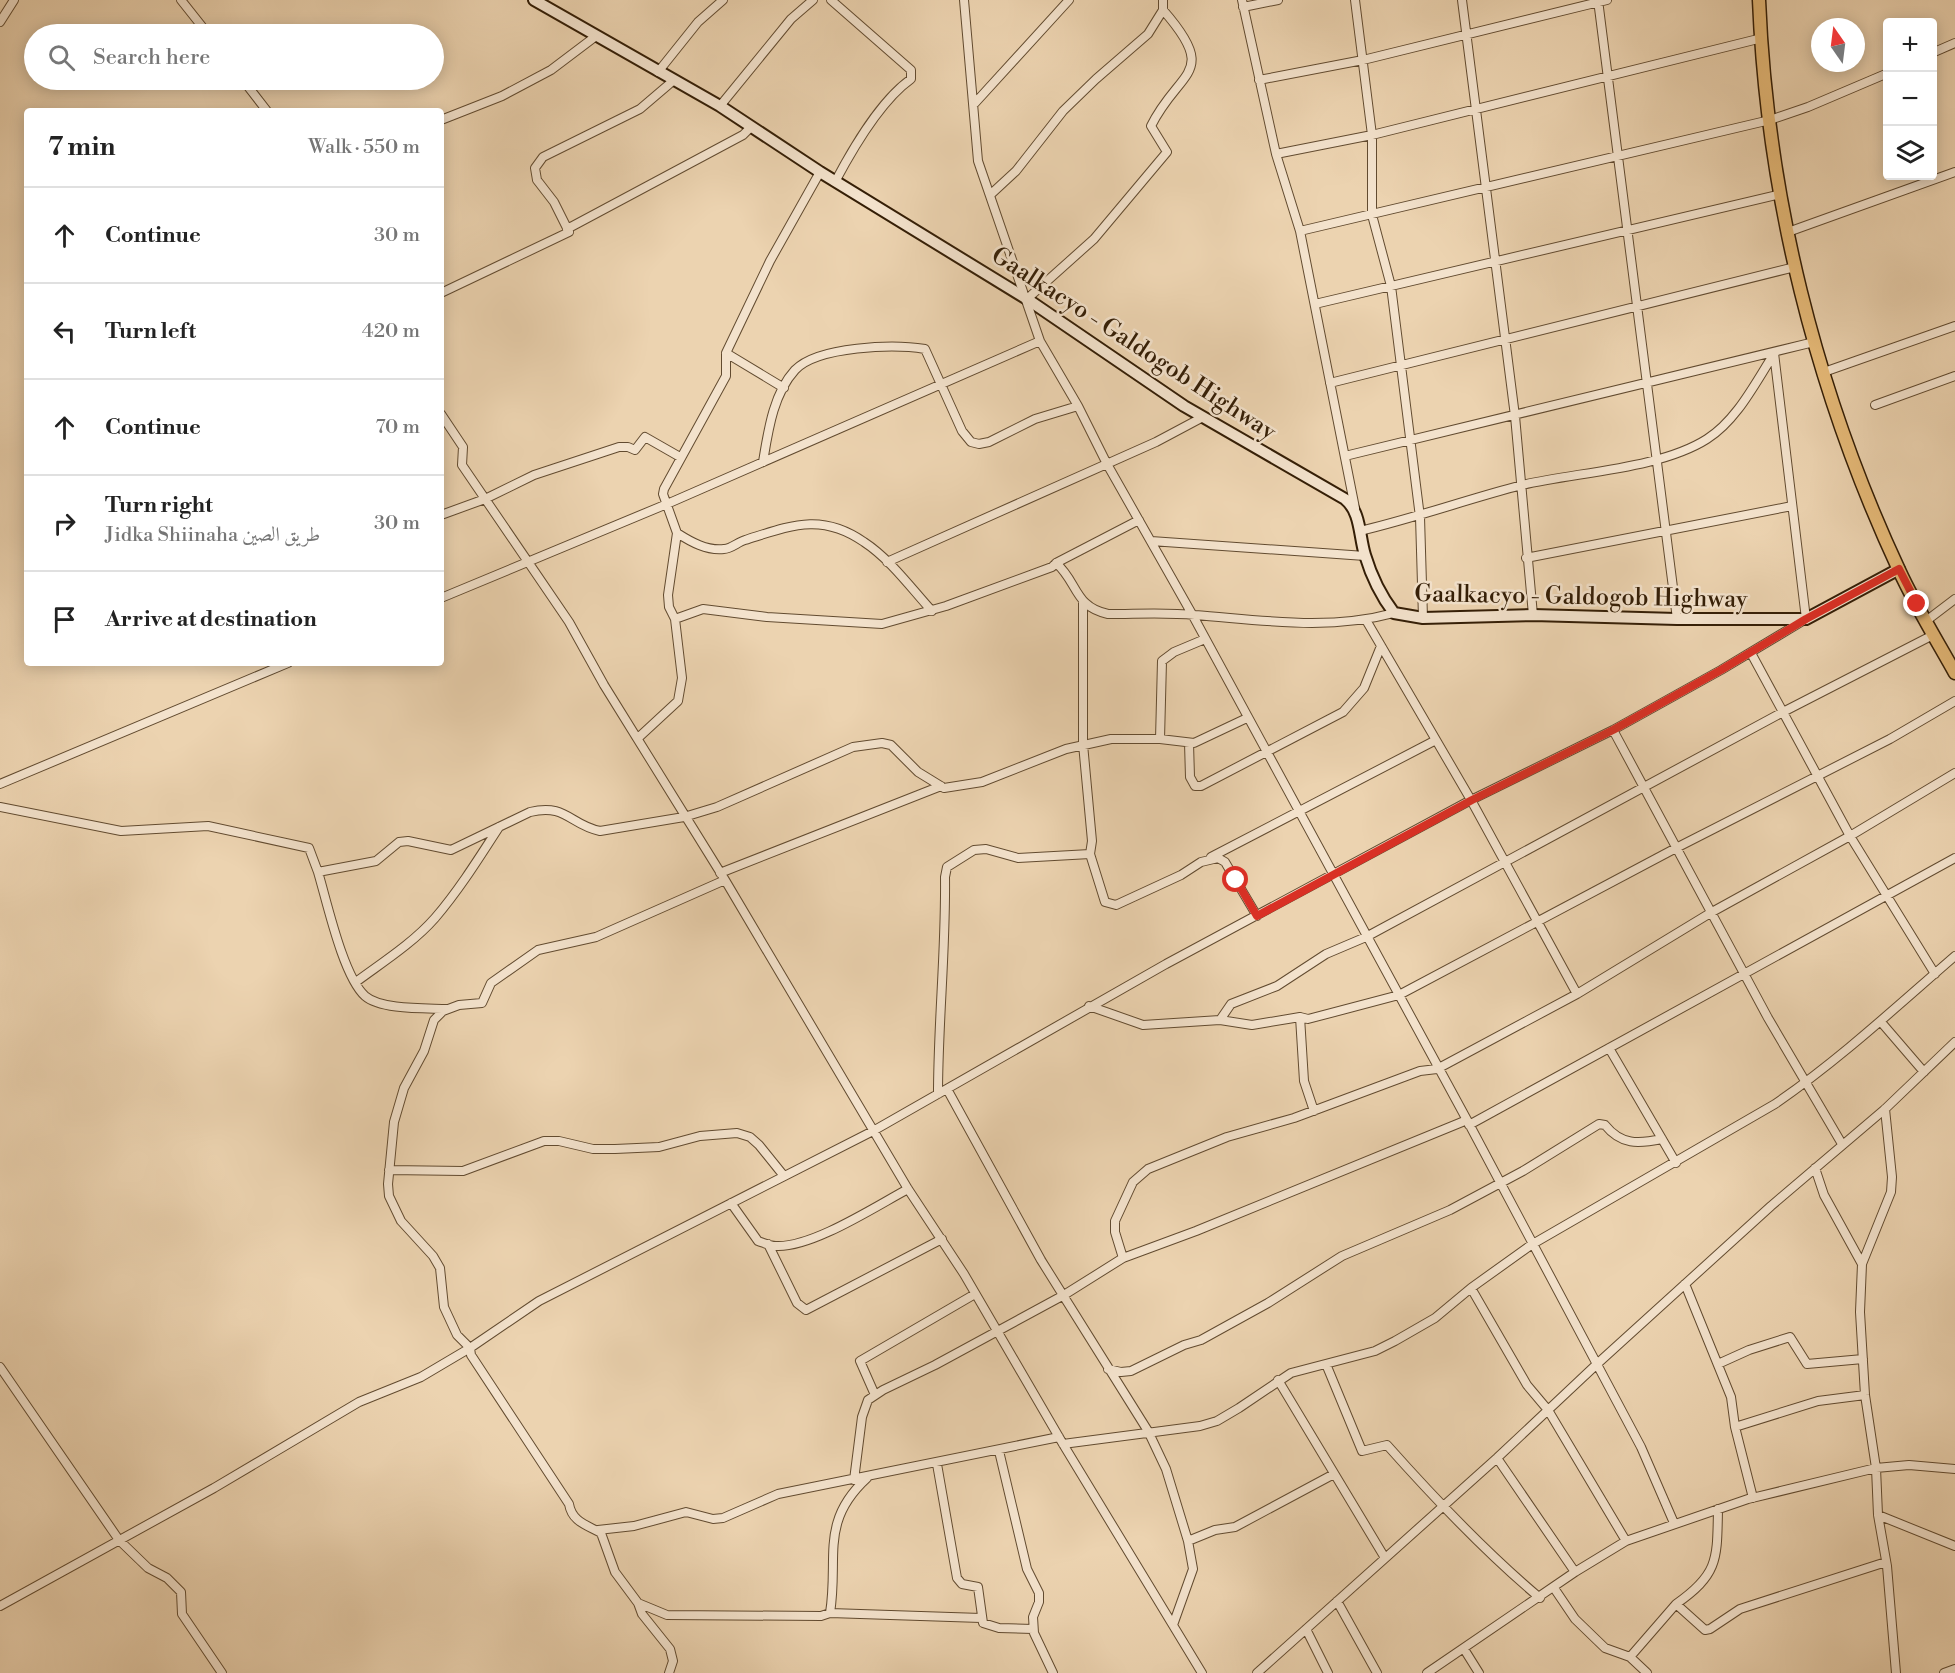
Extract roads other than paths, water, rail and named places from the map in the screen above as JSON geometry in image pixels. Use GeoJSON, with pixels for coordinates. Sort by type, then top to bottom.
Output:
{"type":"FeatureCollection","features":[{"type":"Feature","properties":{"kind":"main road"},"geometry":{"type":"LineString","coordinates":[[1760,0],[1770,120],[1781,194],[1795,267],[1814,342],[1860,476],[1899,569],[1955,673]]}},
{"type":"Feature","properties":{"kind":"street"},"geometry":{"type":"LineString","coordinates":[[0,22],[14,0]]}},
{"type":"Feature","properties":{"kind":"street"},"geometry":{"type":"LineString","coordinates":[[181,0],[200,24]]}},
{"type":"Feature","properties":{"kind":"street"},"geometry":{"type":"LineString","coordinates":[[658,72],[698,22],[723,0]]}},
{"type":"Feature","properties":{"kind":"street"},"geometry":{"type":"LineString","coordinates":[[720,106],[791,19],[813,0]]}},
{"type":"Feature","properties":{"kind":"street"},"geometry":{"type":"LineString","coordinates":[[832,0],[911,70],[911,79],[899,88],[851,151],[835,182]]}},
{"type":"Feature","properties":{"kind":"street"},"geometry":{"type":"LineString","coordinates":[[964,0],[975,103],[978,161],[1040,341],[1192,614],[1265,753],[1468,1123],[1531,1245],[1641,1447],[1674,1523]]}},
{"type":"Feature","properties":{"kind":"street"},"geometry":{"type":"LineString","coordinates":[[975,103],[1069,0]]}},
{"type":"Feature","properties":{"kind":"street"},"geometry":{"type":"LineString","coordinates":[[990,195],[1016,171],[1063,111],[1148,34],[1163,10],[1163,0]]}},
{"type":"Feature","properties":{"kind":"street"},"geometry":{"type":"LineString","coordinates":[[1151,541],[1365,556],[1300,231],[1276,154],[1242,3],[1278,0]]}},
{"type":"Feature","properties":{"kind":"street"},"geometry":{"type":"LineString","coordinates":[[1355,0],[1372,135],[1372,215],[1391,286],[1420,517],[1423,618]]}},
{"type":"Feature","properties":{"kind":"street"},"geometry":{"type":"LineString","coordinates":[[1462,0],[1523,485],[1526,558],[1533,615]]}},
{"type":"Feature","properties":{"kind":"street"},"geometry":{"type":"LineString","coordinates":[[1259,80],[1363,60],[1607,0]]}},
{"type":"Feature","properties":{"kind":"street"},"geometry":{"type":"LineString","coordinates":[[1598,1],[1677,620]]}},
{"type":"Feature","properties":{"kind":"street","name":"Gaalkacyo - Galdogob Highway"},"geometry":{"type":"LineString","coordinates":[[542,2],[596,36],[720,106],[835,182],[1027,298],[1203,417],[1353,505],[1365,556],[1382,597],[1394,613],[1423,618],[1533,615],[1677,620],[1806,619],[1899,569]]}},
{"type":"Feature","properties":{"kind":"street"},"geometry":{"type":"LineString","coordinates":[[1027,298],[1094,239],[1167,152],[1151,126],[1157,114],[1191,71],[1193,62],[1182,32],[1163,10]]}},
{"type":"Feature","properties":{"kind":"street"},"geometry":{"type":"LineString","coordinates":[[444,119],[502,96],[551,70],[596,36]]}},
{"type":"Feature","properties":{"kind":"street"},"geometry":{"type":"LineString","coordinates":[[1276,154],[1372,135],[1762,38]]}},
{"type":"Feature","properties":{"kind":"street"},"geometry":{"type":"LineString","coordinates":[[1937,51],[1955,43]]}},
{"type":"Feature","properties":{"kind":"street"},"geometry":{"type":"LineString","coordinates":[[1300,231],[1770,120],[1808,107],[1883,75]]}},
{"type":"Feature","properties":{"kind":"street"},"geometry":{"type":"LineString","coordinates":[[444,292],[538,249],[569,232],[554,202],[537,180],[535,168],[543,157],[640,109],[674,80]]}},
{"type":"Feature","properties":{"kind":"street"},"geometry":{"type":"LineString","coordinates":[[251,90],[265,108]]}},
{"type":"Feature","properties":{"kind":"street"},"geometry":{"type":"LineString","coordinates":[[567,229],[743,135],[751,127]]}},
{"type":"Feature","properties":{"kind":"street"},"geometry":{"type":"LineString","coordinates":[[639,738],[678,701],[682,678],[675,619],[668,595],[677,533],[664,489],[726,376],[726,353],[770,261],[820,172]]}},
{"type":"Feature","properties":{"kind":"street"},"geometry":{"type":"LineString","coordinates":[[1788,232],[1955,172]]}},
{"type":"Feature","properties":{"kind":"street"},"geometry":{"type":"LineString","coordinates":[[1314,304],[1781,194]]}},
{"type":"Feature","properties":{"kind":"street"},"geometry":{"type":"LineString","coordinates":[[1330,383],[1795,267]]}},
{"type":"Feature","properties":{"kind":"street"},"geometry":{"type":"LineString","coordinates":[[1824,372],[1955,326]]}},
{"type":"Feature","properties":{"kind":"street"},"geometry":{"type":"LineString","coordinates":[[444,597],[667,504],[1040,341]]}},
{"type":"Feature","properties":{"kind":"street"},"geometry":{"type":"LineString","coordinates":[[1345,456],[1814,342]]}},
{"type":"Feature","properties":{"kind":"street"},"geometry":{"type":"LineString","coordinates":[[763,462],[769,424],[784,388],[796,369],[824,356],[853,347],[907,346],[925,349],[939,385],[962,431],[971,442],[979,444],[989,442],[1035,419],[1078,406]]}},
{"type":"Feature","properties":{"kind":"street"},"geometry":{"type":"LineString","coordinates":[[726,353],[784,388]]}},
{"type":"Feature","properties":{"kind":"street"},"geometry":{"type":"LineString","coordinates":[[1360,531],[1420,517],[1523,485],[1656,459],[1706,440],[1730,421],[1774,353]]}},
{"type":"Feature","properties":{"kind":"street"},"geometry":{"type":"LineString","coordinates":[[0,1606],[214,1488],[359,1402],[421,1377],[470,1348],[540,1301],[873,1131],[1089,1006],[1472,800],[1613,730],[1751,653],[1806,619],[1774,353]]}},
{"type":"Feature","properties":{"kind":"street"},"geometry":{"type":"LineString","coordinates":[[1875,405],[1955,376]]}},
{"type":"Feature","properties":{"kind":"street"},"geometry":{"type":"LineString","coordinates":[[886,562],[1156,442],[1203,417]]}},
{"type":"Feature","properties":{"kind":"street"},"geometry":{"type":"LineString","coordinates":[[444,418],[463,447],[462,465],[569,622],[604,685],[639,738],[873,1131],[942,1239],[1202,1673]]}},
{"type":"Feature","properties":{"kind":"street"},"geometry":{"type":"LineString","coordinates":[[444,514],[485,499],[534,475],[561,465],[619,447],[635,450],[645,437],[680,457]]}},
{"type":"Feature","properties":{"kind":"street"},"geometry":{"type":"LineString","coordinates":[[1526,558],[1792,506]]}},
{"type":"Feature","properties":{"kind":"street"},"geometry":{"type":"LineString","coordinates":[[675,619],[703,609],[767,617],[882,624],[932,611],[1052,567],[1139,520]]}},
{"type":"Feature","properties":{"kind":"street"},"geometry":{"type":"LineString","coordinates":[[677,533],[692,543],[726,549],[782,527],[807,522],[835,528],[864,541],[932,611]]}},
{"type":"Feature","properties":{"kind":"street"},"geometry":{"type":"LineString","coordinates":[[1056,563],[1065,572],[1083,603],[1096,612],[1108,614],[1192,614],[1304,623],[1366,620],[1394,613]]}},
{"type":"Feature","properties":{"kind":"street"},"geometry":{"type":"LineString","coordinates":[[1926,621],[1955,598]]}},
{"type":"Feature","properties":{"kind":"street"},"geometry":{"type":"LineString","coordinates":[[1083,603],[1083,744],[1092,841],[1090,854],[1105,902],[1108,905],[1116,905],[1137,895],[1436,740]]}},
{"type":"Feature","properties":{"kind":"street"},"geometry":{"type":"LineString","coordinates":[[1366,620],[1472,800],[1577,994]]}},
{"type":"Feature","properties":{"kind":"street"},"geometry":{"type":"LineString","coordinates":[[1220,1020],[1231,1004],[1277,986],[1326,954],[1366,937],[1646,788],[1783,712],[1933,634]]}},
{"type":"Feature","properties":{"kind":"street"},"geometry":{"type":"LineString","coordinates":[[1160,739],[1162,661],[1174,652],[1205,639]]}},
{"type":"Feature","properties":{"kind":"street"},"geometry":{"type":"LineString","coordinates":[[1189,743],[1190,777],[1195,786],[1201,786],[1343,712],[1364,688],[1381,646]]}},
{"type":"Feature","properties":{"kind":"street"},"geometry":{"type":"LineString","coordinates":[[1751,653],[1850,836],[1935,974]]}},
{"type":"Feature","properties":{"kind":"street"},"geometry":{"type":"LineString","coordinates":[[0,784],[271,667]]}},
{"type":"Feature","properties":{"kind":"street"},"geometry":{"type":"LineString","coordinates":[[1089,1006],[1143,1025],[1220,1020],[1252,1025],[1300,1017],[1308,1019],[1354,1009],[1399,995],[1819,775],[1955,701]]}},
{"type":"Feature","properties":{"kind":"street"},"geometry":{"type":"LineString","coordinates":[[0,807],[121,831],[201,826],[245,833],[309,848],[349,973],[366,997],[389,1006],[447,1009],[459,1005],[482,1003],[491,983],[538,950],[596,937],[722,876],[941,786],[982,782],[1047,755],[1083,744],[1111,739],[1160,739],[1189,743],[1247,718]]}},
{"type":"Feature","properties":{"kind":"street"},"geometry":{"type":"LineString","coordinates":[[1613,730],[1744,972],[1842,1144]]}},
{"type":"Feature","properties":{"kind":"street"},"geometry":{"type":"LineString","coordinates":[[318,872],[376,861],[399,842],[408,841],[451,850],[544,809],[553,809],[600,831],[684,817],[761,789],[853,747],[882,743],[891,745],[918,772],[941,786]]}},
{"type":"Feature","properties":{"kind":"street"},"geometry":{"type":"LineString","coordinates":[[1123,1258],[1115,1232],[1115,1221],[1138,1175],[1170,1158],[1227,1137],[1314,1111],[1420,1071],[1437,1069],[1577,994],[1712,912],[1850,836],[1955,773]]}},
{"type":"Feature","properties":{"kind":"street"},"geometry":{"type":"LineString","coordinates":[[356,982],[400,950],[434,919],[470,873],[499,827]]}},
{"type":"Feature","properties":{"kind":"street"},"geometry":{"type":"LineString","coordinates":[[938,1094],[938,1044],[946,941],[945,877],[947,867],[974,850],[986,849],[1018,858],[1090,854]]}},
{"type":"Feature","properties":{"kind":"street"},"geometry":{"type":"LineString","coordinates":[[1209,858],[1218,858],[1225,862],[1257,916]]}},
{"type":"Feature","properties":{"kind":"street"},"geometry":{"type":"LineString","coordinates":[[854,1480],[862,1417],[868,1400],[875,1395],[1064,1295],[1123,1258],[1468,1123],[1955,858]]}},
{"type":"Feature","properties":{"kind":"street"},"geometry":{"type":"LineString","coordinates":[[596,1530],[634,1526],[686,1512],[713,1519],[723,1518],[778,1494],[999,1451],[1061,1441],[1200,1426],[1217,1421],[1278,1380],[1305,1367],[1375,1351],[1395,1341],[1435,1318],[1531,1245],[1743,1124],[1806,1083],[1881,1022],[1955,956]]}},
{"type":"Feature","properties":{"kind":"street"},"geometry":{"type":"LineString","coordinates":[[447,1009],[434,1020],[424,1051],[404,1088],[394,1122],[389,1196],[401,1221],[433,1256],[440,1268],[444,1307],[457,1335],[470,1348],[471,1355],[569,1504],[571,1512],[584,1525],[596,1530],[605,1540],[615,1572],[638,1603],[642,1614],[670,1649],[673,1661],[669,1673]]}},
{"type":"Feature","properties":{"kind":"street"},"geometry":{"type":"LineString","coordinates":[[1300,1017],[1304,1081],[1314,1111]]}},
{"type":"Feature","properties":{"kind":"street"},"geometry":{"type":"LineString","coordinates":[[1881,1022],[1924,1072]]}},
{"type":"Feature","properties":{"kind":"street"},"geometry":{"type":"LineString","coordinates":[[1257,1673],[1497,1458],[1685,1284],[1842,1144],[1886,1109],[1955,1042]]}},
{"type":"Feature","properties":{"kind":"street"},"geometry":{"type":"LineString","coordinates":[[1609,1048],[1676,1163]]}},
{"type":"Feature","properties":{"kind":"street"},"geometry":{"type":"LineString","coordinates":[[947,1089],[1041,1260],[1148,1431],[1166,1469],[1188,1541],[1193,1569],[1173,1625]]}},
{"type":"Feature","properties":{"kind":"street"},"geometry":{"type":"LineString","coordinates":[[1886,1109],[1892,1177],[1891,1192],[1862,1264],[1860,1312],[1865,1395],[1876,1468],[1878,1515],[1886,1562],[1896,1673]]}},
{"type":"Feature","properties":{"kind":"street"},"geometry":{"type":"LineString","coordinates":[[1108,1369],[1121,1372],[1131,1371],[1184,1344],[1201,1340],[1268,1303],[1342,1256],[1450,1210],[1523,1171],[1599,1124],[1605,1125],[1618,1139],[1628,1142],[1643,1143],[1662,1139]]}},
{"type":"Feature","properties":{"kind":"street"},"geometry":{"type":"LineString","coordinates":[[389,1170],[463,1172],[544,1141],[559,1141],[593,1149],[615,1149],[659,1147],[700,1136],[737,1133],[750,1137],[759,1145],[784,1176]]}},
{"type":"Feature","properties":{"kind":"street"},"geometry":{"type":"LineString","coordinates":[[1815,1168],[1824,1195],[1862,1264]]}},
{"type":"Feature","properties":{"kind":"street"},"geometry":{"type":"LineString","coordinates":[[731,1203],[758,1242],[776,1246],[800,1243],[843,1224],[908,1189]]}},
{"type":"Feature","properties":{"kind":"street"},"geometry":{"type":"LineString","coordinates":[[768,1244],[797,1303],[806,1310],[942,1239]]}},
{"type":"Feature","properties":{"kind":"street"},"geometry":{"type":"LineString","coordinates":[[1685,1284],[1733,1405],[1735,1427],[1753,1498]]}},
{"type":"Feature","properties":{"kind":"street"},"geometry":{"type":"LineString","coordinates":[[1472,1288],[1527,1385],[1548,1410],[1626,1541]]}},
{"type":"Feature","properties":{"kind":"street"},"geometry":{"type":"LineString","coordinates":[[875,1395],[860,1361],[975,1294]]}},
{"type":"Feature","properties":{"kind":"street"},"geometry":{"type":"LineString","coordinates":[[1718,1364],[1760,1346],[1791,1337],[1807,1364],[1863,1359]]}},
{"type":"Feature","properties":{"kind":"street"},"geometry":{"type":"LineString","coordinates":[[1326,1364],[1362,1451],[1387,1445],[1443,1507],[1504,1567],[1540,1598]]}},
{"type":"Feature","properties":{"kind":"street"},"geometry":{"type":"LineString","coordinates":[[0,1367],[119,1540],[148,1568],[167,1578],[181,1592],[182,1614],[222,1673]]}},
{"type":"Feature","properties":{"kind":"street"},"geometry":{"type":"LineString","coordinates":[[1278,1380],[1385,1558]]}},
{"type":"Feature","properties":{"kind":"street"},"geometry":{"type":"LineString","coordinates":[[1735,1427],[1818,1401],[1865,1395]]}},
{"type":"Feature","properties":{"kind":"street"},"geometry":{"type":"LineString","coordinates":[[999,1451],[1027,1569],[1039,1593],[1039,1602],[1033,1617],[1033,1629],[1053,1673]]}},
{"type":"Feature","properties":{"kind":"street"},"geometry":{"type":"LineString","coordinates":[[1497,1458],[1575,1572]]}},
{"type":"Feature","properties":{"kind":"street"},"geometry":{"type":"LineString","coordinates":[[937,1464],[957,1578],[962,1584],[978,1587],[981,1618],[989,1626],[1033,1629]]}},
{"type":"Feature","properties":{"kind":"street"},"geometry":{"type":"LineString","coordinates":[[1427,1673],[1575,1572],[1626,1541],[1753,1498],[1876,1468],[1909,1465],[1955,1469]]}},
{"type":"Feature","properties":{"kind":"street"},"geometry":{"type":"LineString","coordinates":[[1188,1541],[1215,1530],[1235,1527],[1334,1474]]}},
{"type":"Feature","properties":{"kind":"street"},"geometry":{"type":"LineString","coordinates":[[830,1613],[832,1546],[839,1516],[853,1491],[869,1477]]}},
{"type":"Feature","properties":{"kind":"street"},"geometry":{"type":"LineString","coordinates":[[1629,1657],[1676,1604],[1693,1592],[1713,1570],[1718,1509]]}},
{"type":"Feature","properties":{"kind":"street"},"geometry":{"type":"LineString","coordinates":[[1878,1515],[1955,1546]]}},
{"type":"Feature","properties":{"kind":"street"},"geometry":{"type":"LineString","coordinates":[[1676,1604],[1699,1626],[1710,1629],[1740,1609],[1886,1562]]}},
{"type":"Feature","properties":{"kind":"street"},"geometry":{"type":"LineString","coordinates":[[1554,1588],[1575,1619],[1605,1648],[1629,1657],[1647,1673]]}},
{"type":"Feature","properties":{"kind":"street"},"geometry":{"type":"LineString","coordinates":[[1336,1601],[1377,1673]]}},
{"type":"Feature","properties":{"kind":"street"},"geometry":{"type":"LineString","coordinates":[[638,1603],[667,1615],[822,1616],[830,1613],[981,1618]]}},
{"type":"Feature","properties":{"kind":"street"},"geometry":{"type":"LineString","coordinates":[[1306,1629],[1328,1673]]}},
{"type":"Feature","properties":{"kind":"street"},"geometry":{"type":"LineString","coordinates":[[1464,1649],[1479,1673]]}},
{"type":"Feature","properties":{"kind":"street"},"geometry":{"type":"LineString","coordinates":[[1944,1673],[1955,1669]]}}]}
